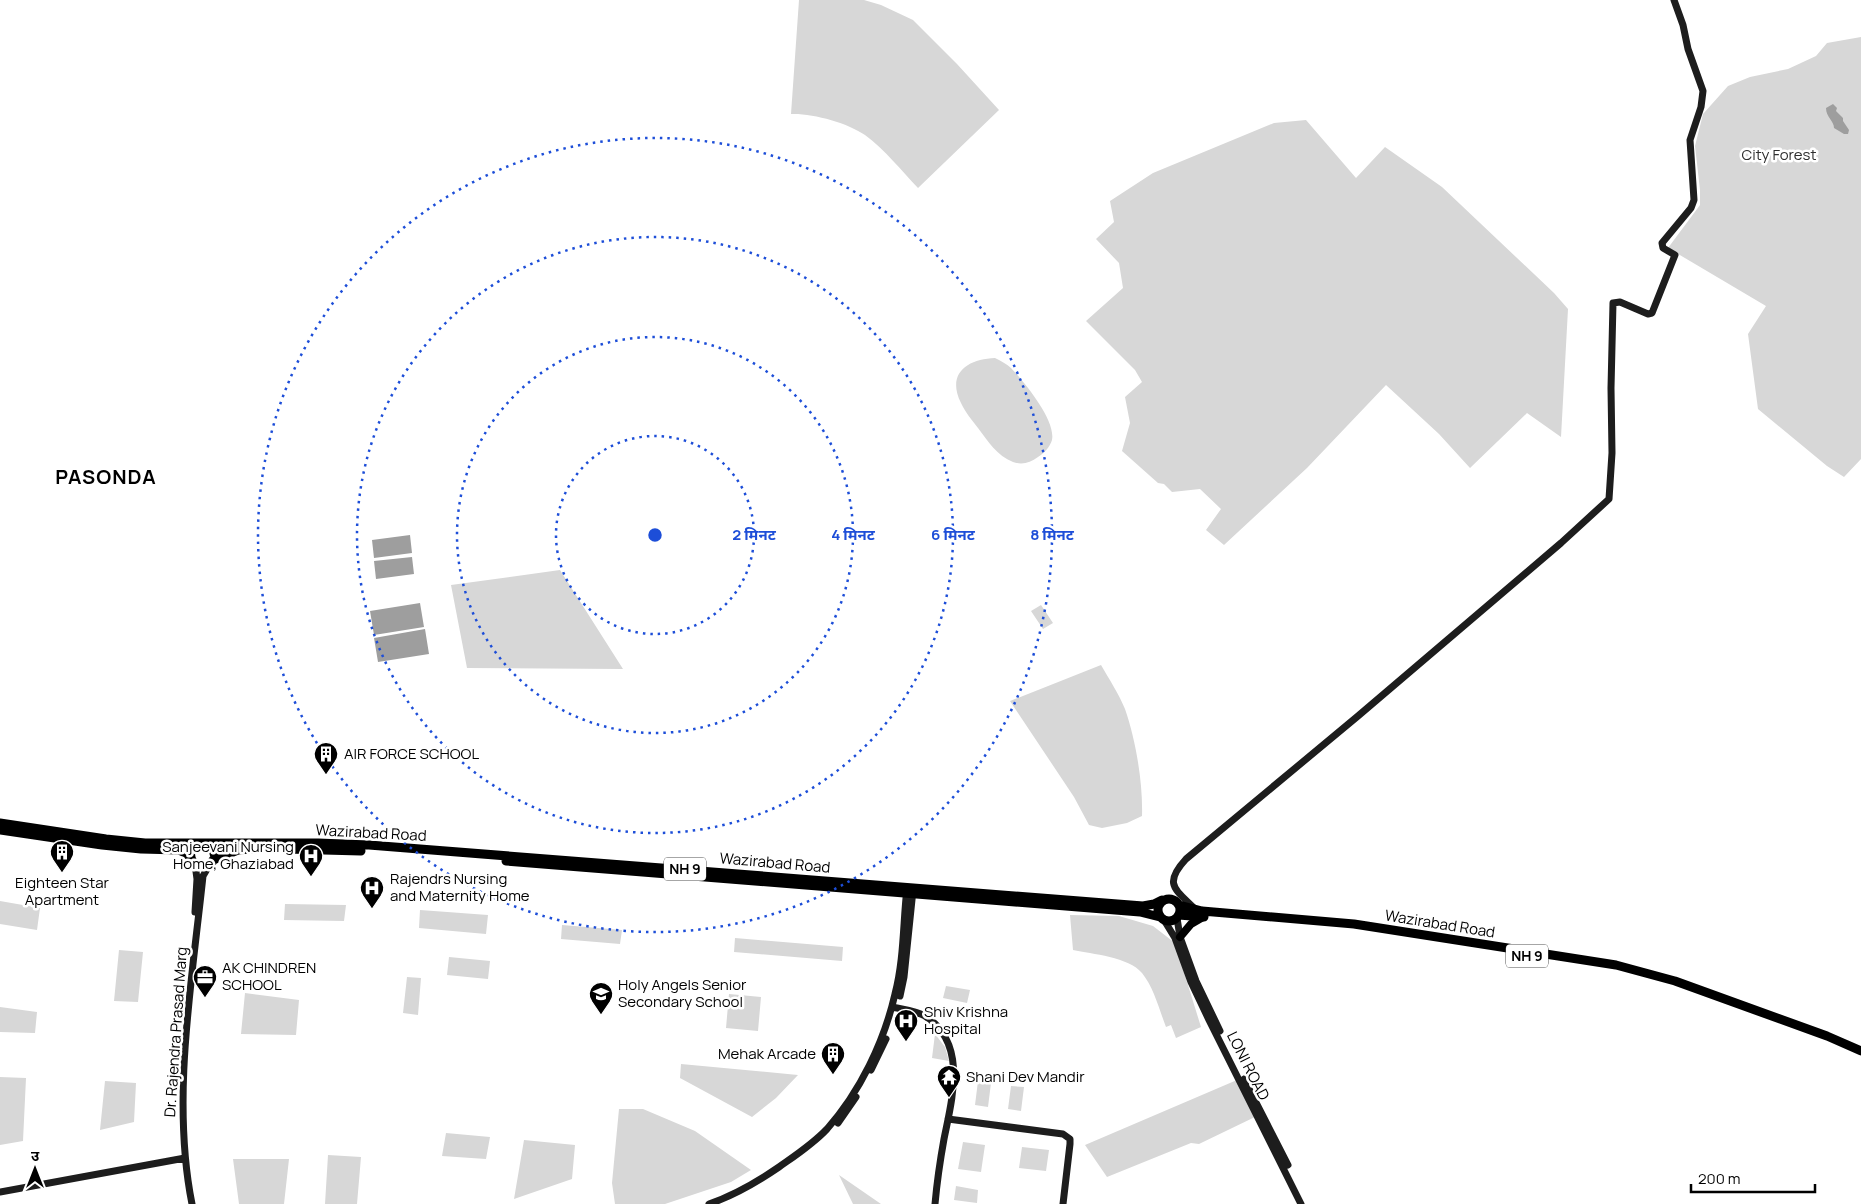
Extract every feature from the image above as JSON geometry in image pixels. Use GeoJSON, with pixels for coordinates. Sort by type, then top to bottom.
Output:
{"type":"FeatureCollection","features":[{"type":"Feature","properties":{"kind":"highway","name":"Wazirabad Road"},"geometry":{"type":"LineString","coordinates":[[0,823],[145,843],[318,843],[369,845],[910,890],[1140,912],[1162,919]]}},
{"type":"Feature","properties":{"kind":"highway"},"geometry":{"type":"LineString","coordinates":[[0,830],[102,845],[179,850],[187,854],[193,862],[202,866],[212,862],[214,849],[203,843],[192,849],[193,862]]}},
{"type":"Feature","properties":{"kind":"highway","name":"Wazirabad Road"},"geometry":{"type":"LineString","coordinates":[[212,862],[230,852],[252,848],[365,851],[1143,906],[1162,900]]}},
{"type":"Feature","properties":{"kind":"highway"},"geometry":{"type":"LineString","coordinates":[[1173,899],[1179,905],[1178,916],[1172,920],[1162,919],[1157,908],[1162,900],[1173,899]]}},
{"type":"Feature","properties":{"kind":"highway","name":"Wazirabad Road"},"geometry":{"type":"LineString","coordinates":[[1179,905],[1196,910],[1354,924],[1616,965],[1675,981],[1827,1036],[1861,1051]]}},
{"type":"Feature","properties":{"kind":"highway","name":"Wazirabad Road"},"geometry":{"type":"LineString","coordinates":[[1178,916],[1354,930],[1593,966],[1639,976],[1676,987],[1861,1056]]}},
{"type":"Feature","properties":{"kind":"main road"},"geometry":{"type":"LineString","coordinates":[[1179,939],[1191,924],[1205,917]]}},
{"type":"Feature","properties":{"kind":"street"},"geometry":{"type":"LineString","coordinates":[[1196,910],[1174,890],[1173,885],[1175,873],[1186,859],[1358,716],[1547,555],[1609,499],[1612,453],[1613,303],[1620,302],[1648,314],[1652,313],[1676,255],[1663,248],[1662,243],[1691,208],[1694,200],[1690,140],[1702,102],[1702,86],[1688,49],[1683,25],[1674,0]]}},
{"type":"Feature","properties":{"kind":"street","name":"Dr. Rajendra Prasad Marg"},"geometry":{"type":"LineString","coordinates":[[187,1204],[179,1097],[195,917],[196,879],[193,862]]}},
{"type":"Feature","properties":{"kind":"street","name":"Dr. Rajendra Prasad Marg"},"geometry":{"type":"LineString","coordinates":[[192,1204],[183,1159],[183,1095],[203,876],[212,862]]}},
{"type":"Feature","properties":{"kind":"street"},"geometry":{"type":"LineString","coordinates":[[722,1204],[741,1196],[768,1180],[802,1156],[830,1132],[848,1110],[875,1064],[904,976],[910,890]]}},
{"type":"Feature","properties":{"kind":"street"},"geometry":{"type":"LineString","coordinates":[[1178,916],[1179,939]]}},
{"type":"Feature","properties":{"kind":"street"},"geometry":{"type":"LineString","coordinates":[[1162,919],[1179,939]]}},
{"type":"Feature","properties":{"kind":"street","name":"LONI ROAD"},"geometry":{"type":"LineString","coordinates":[[1179,939],[1191,982],[1307,1204]]}},
{"type":"Feature","properties":{"kind":"street"},"geometry":{"type":"LineString","coordinates":[[894,1008],[925,1016],[938,1027],[949,1044],[954,1066],[935,1204]]}},
{"type":"Feature","properties":{"kind":"street"},"geometry":{"type":"LineString","coordinates":[[709,1204],[739,1192],[765,1177],[807,1147],[827,1128],[864,1076],[894,1008]]}},
{"type":"Feature","properties":{"kind":"street","name":"LONI ROAD"},"geometry":{"type":"LineString","coordinates":[[1209,1014],[1301,1204]]}},
{"type":"Feature","properties":{"kind":"street"},"geometry":{"type":"LineString","coordinates":[[948,1119],[1067,1136],[1070,1144],[1063,1204]]}},
{"type":"Feature","properties":{"kind":"street"},"geometry":{"type":"LineString","coordinates":[[0,1192],[183,1159]]}},
{"type":"Feature","properties":{"kind":"green space"},"geometry":{"type":"Polygon","coordinates":[[[799,0],[864,0],[881,5],[913,20],[999,110],[918,188],[893,160],[865,135],[840,123],[819,117],[791,114],[799,0]]]}},
{"type":"Feature","properties":{"kind":"green space","name":"City Forest"},"geometry":{"type":"Polygon","coordinates":[[[1861,37],[1861,459],[1844,477],[1827,466],[1758,409],[1748,334],[1766,306],[1668,248],[1700,205],[1695,146],[1703,114],[1728,86],[1750,77],[1788,69],[1816,56],[1827,43],[1861,37]]]}},
{"type":"Feature","properties":{"kind":"green space"},"geometry":{"type":"Polygon","coordinates":[[[1306,120],[1356,178],[1385,147],[1442,187],[1554,293],[1568,309],[1561,437],[1527,413],[1470,468],[1439,434],[1386,385],[1307,468],[1224,545],[1206,530],[1221,509],[1200,489],[1172,492],[1164,484],[1158,483],[1122,451],[1130,423],[1125,397],[1142,382],[1135,370],[1086,321],[1123,288],[1119,263],[1096,239],[1114,222],[1110,201],[1153,173],[1274,123],[1306,120]]]}},
{"type":"Feature","properties":{"kind":"green space"},"geometry":{"type":"Polygon","coordinates":[[[995,358],[1009,367],[1023,382],[1038,402],[1049,422],[1052,432],[1051,443],[1042,454],[1029,462],[1013,462],[998,452],[967,413],[957,392],[956,383],[962,370],[976,361],[995,358]]]}},
{"type":"Feature","properties":{"kind":"green space"},"geometry":{"type":"Polygon","coordinates":[[[560,570],[623,669],[467,668],[451,585],[560,570]]]}},
{"type":"Feature","properties":{"kind":"green space"},"geometry":{"type":"Polygon","coordinates":[[[1041,605],[1053,623],[1043,629],[1031,611],[1041,605]]]}},
{"type":"Feature","properties":{"kind":"green space"},"geometry":{"type":"Polygon","coordinates":[[[1101,665],[1120,698],[1129,721],[1138,762],[1142,803],[1142,816],[1127,823],[1102,828],[1089,825],[1074,797],[1010,701],[1101,665]]]}},
{"type":"Feature","properties":{"kind":"green space"},"geometry":{"type":"Polygon","coordinates":[[[0,901],[40,908],[37,930],[0,924],[0,901]]]}},
{"type":"Feature","properties":{"kind":"green space"},"geometry":{"type":"Polygon","coordinates":[[[285,904],[346,905],[344,921],[284,920],[285,904]]]}},
{"type":"Feature","properties":{"kind":"green space"},"geometry":{"type":"Polygon","coordinates":[[[420,910],[488,915],[486,934],[419,928],[420,910]]]}},
{"type":"Feature","properties":{"kind":"green space"},"geometry":{"type":"Polygon","coordinates":[[[1070,915],[1119,916],[1153,926],[1175,943],[1201,1027],[1176,1038],[1171,1025],[1166,1027],[1150,985],[1142,973],[1128,963],[1110,957],[1073,950],[1070,915]]]}},
{"type":"Feature","properties":{"kind":"green space"},"geometry":{"type":"Polygon","coordinates":[[[562,925],[622,930],[620,944],[561,939],[562,925]]]}},
{"type":"Feature","properties":{"kind":"green space"},"geometry":{"type":"Polygon","coordinates":[[[735,938],[843,947],[842,961],[734,952],[735,938]]]}},
{"type":"Feature","properties":{"kind":"green space"},"geometry":{"type":"Polygon","coordinates":[[[119,950],[143,952],[138,1002],[114,1001],[119,950]]]}},
{"type":"Feature","properties":{"kind":"green space"},"geometry":{"type":"Polygon","coordinates":[[[449,957],[490,961],[488,979],[447,975],[449,957]]]}},
{"type":"Feature","properties":{"kind":"green space"},"geometry":{"type":"Polygon","coordinates":[[[407,977],[421,978],[418,1015],[403,1013],[407,977]]]}},
{"type":"Feature","properties":{"kind":"green space"},"geometry":{"type":"Polygon","coordinates":[[[946,986],[970,990],[967,1003],[943,998],[946,986]]]}},
{"type":"Feature","properties":{"kind":"green space"},"geometry":{"type":"Polygon","coordinates":[[[245,993],[299,1000],[296,1035],[241,1034],[245,993]]]}},
{"type":"Feature","properties":{"kind":"green space"},"geometry":{"type":"Polygon","coordinates":[[[729,994],[761,997],[758,1031],[726,1028],[729,994]]]}},
{"type":"Feature","properties":{"kind":"green space"},"geometry":{"type":"Polygon","coordinates":[[[0,1007],[37,1012],[35,1033],[0,1032],[0,1007]]]}},
{"type":"Feature","properties":{"kind":"green space"},"geometry":{"type":"Polygon","coordinates":[[[935,1034],[945,1047],[949,1061],[932,1058],[935,1034]]]}},
{"type":"Feature","properties":{"kind":"green space"},"geometry":{"type":"Polygon","coordinates":[[[681,1064],[798,1075],[776,1098],[752,1117],[680,1078],[681,1064]]]}},
{"type":"Feature","properties":{"kind":"green space"},"geometry":{"type":"Polygon","coordinates":[[[0,1077],[26,1078],[23,1141],[0,1145],[0,1077]]]}},
{"type":"Feature","properties":{"kind":"green space"},"geometry":{"type":"Polygon","coordinates":[[[1237,1080],[1257,1116],[1199,1144],[1191,1143],[1107,1177],[1085,1145],[1237,1080]]]}},
{"type":"Feature","properties":{"kind":"green space"},"geometry":{"type":"Polygon","coordinates":[[[105,1081],[136,1083],[134,1122],[100,1130],[105,1081]]]}},
{"type":"Feature","properties":{"kind":"green space"},"geometry":{"type":"Polygon","coordinates":[[[978,1081],[991,1083],[988,1107],[975,1105],[978,1081]]]}},
{"type":"Feature","properties":{"kind":"green space"},"geometry":{"type":"Polygon","coordinates":[[[1011,1086],[1024,1087],[1021,1111],[1008,1109],[1011,1086]]]}},
{"type":"Feature","properties":{"kind":"green space"},"geometry":{"type":"Polygon","coordinates":[[[619,1109],[643,1109],[695,1131],[751,1170],[731,1182],[665,1204],[615,1204],[612,1183],[619,1109]]]}},
{"type":"Feature","properties":{"kind":"green space"},"geometry":{"type":"Polygon","coordinates":[[[446,1133],[490,1137],[486,1159],[442,1156],[446,1133]]]}},
{"type":"Feature","properties":{"kind":"green space"},"geometry":{"type":"Polygon","coordinates":[[[524,1140],[575,1145],[572,1179],[514,1199],[524,1140]]]}},
{"type":"Feature","properties":{"kind":"green space"},"geometry":{"type":"Polygon","coordinates":[[[963,1142],[985,1145],[981,1172],[958,1169],[963,1142]]]}},
{"type":"Feature","properties":{"kind":"green space"},"geometry":{"type":"Polygon","coordinates":[[[1022,1147],[1049,1150],[1046,1171],[1019,1168],[1022,1147]]]}},
{"type":"Feature","properties":{"kind":"green space"},"geometry":{"type":"Polygon","coordinates":[[[328,1155],[361,1157],[357,1204],[325,1204],[328,1155]]]}},
{"type":"Feature","properties":{"kind":"green space"},"geometry":{"type":"Polygon","coordinates":[[[233,1159],[289,1159],[284,1204],[239,1204],[233,1159]]]}},
{"type":"Feature","properties":{"kind":"green space"},"geometry":{"type":"Polygon","coordinates":[[[839,1175],[881,1204],[853,1204],[839,1175]]]}},
{"type":"Feature","properties":{"kind":"green space"},"geometry":{"type":"Polygon","coordinates":[[[956,1186],[978,1190],[977,1203],[954,1200],[956,1186]]]}},
{"type":"Feature","properties":{"kind":"shaded area"},"geometry":{"type":"Polygon","coordinates":[[[1833,104],[1849,130],[1848,134],[1844,134],[1834,128],[1827,114],[1826,108],[1833,104]]]}},
{"type":"Feature","properties":{"kind":"shaded area"},"geometry":{"type":"Polygon","coordinates":[[[410,535],[412,553],[374,558],[372,540],[410,535]]]}},
{"type":"Feature","properties":{"kind":"shaded area"},"geometry":{"type":"Polygon","coordinates":[[[412,557],[414,574],[376,579],[374,561],[412,557]]]}},
{"type":"Feature","properties":{"kind":"shaded area"},"geometry":{"type":"Polygon","coordinates":[[[420,603],[424,627],[374,635],[370,611],[420,603]]]}},
{"type":"Feature","properties":{"kind":"shaded area"},"geometry":{"type":"Polygon","coordinates":[[[425,629],[429,654],[378,662],[374,638],[425,629]]]}},
{"type":"Feature","properties":{"kind":"place","name":"AIR FORCE SCHOOL"},"geometry":{"type":"Point","coordinates":[326,775]}},
{"type":"Feature","properties":{"kind":"place","name":"Eighteen Star Apartment"},"geometry":{"type":"Point","coordinates":[62,873]}},
{"type":"Feature","properties":{"kind":"place","name":"Sanjeevani Nursing Home, Ghaziabad"},"geometry":{"type":"Point","coordinates":[311,877]}},
{"type":"Feature","properties":{"kind":"place","name":"Rajendrs Nursing and Maternity Home"},"geometry":{"type":"Point","coordinates":[372,909]}},
{"type":"Feature","properties":{"kind":"place","name":"AK CHINDREN SCHOOL"},"geometry":{"type":"Point","coordinates":[205,998]}},
{"type":"Feature","properties":{"kind":"place","name":"Holy Angels Senior Secondary School"},"geometry":{"type":"Point","coordinates":[601,1015]}},
{"type":"Feature","properties":{"kind":"place","name":"Shiv Krishna Hospital"},"geometry":{"type":"Point","coordinates":[906,1042]}},
{"type":"Feature","properties":{"kind":"place","name":"Mehak Arcade"},"geometry":{"type":"Point","coordinates":[833,1075]}},
{"type":"Feature","properties":{"kind":"place","name":"Shani Dev Mandir"},"geometry":{"type":"Point","coordinates":[949,1098]}},
{"type":"Feature","properties":{"kind":"district","name":"PASONDA"},"geometry":{"type":"Point","coordinates":[106,477]}}]}
